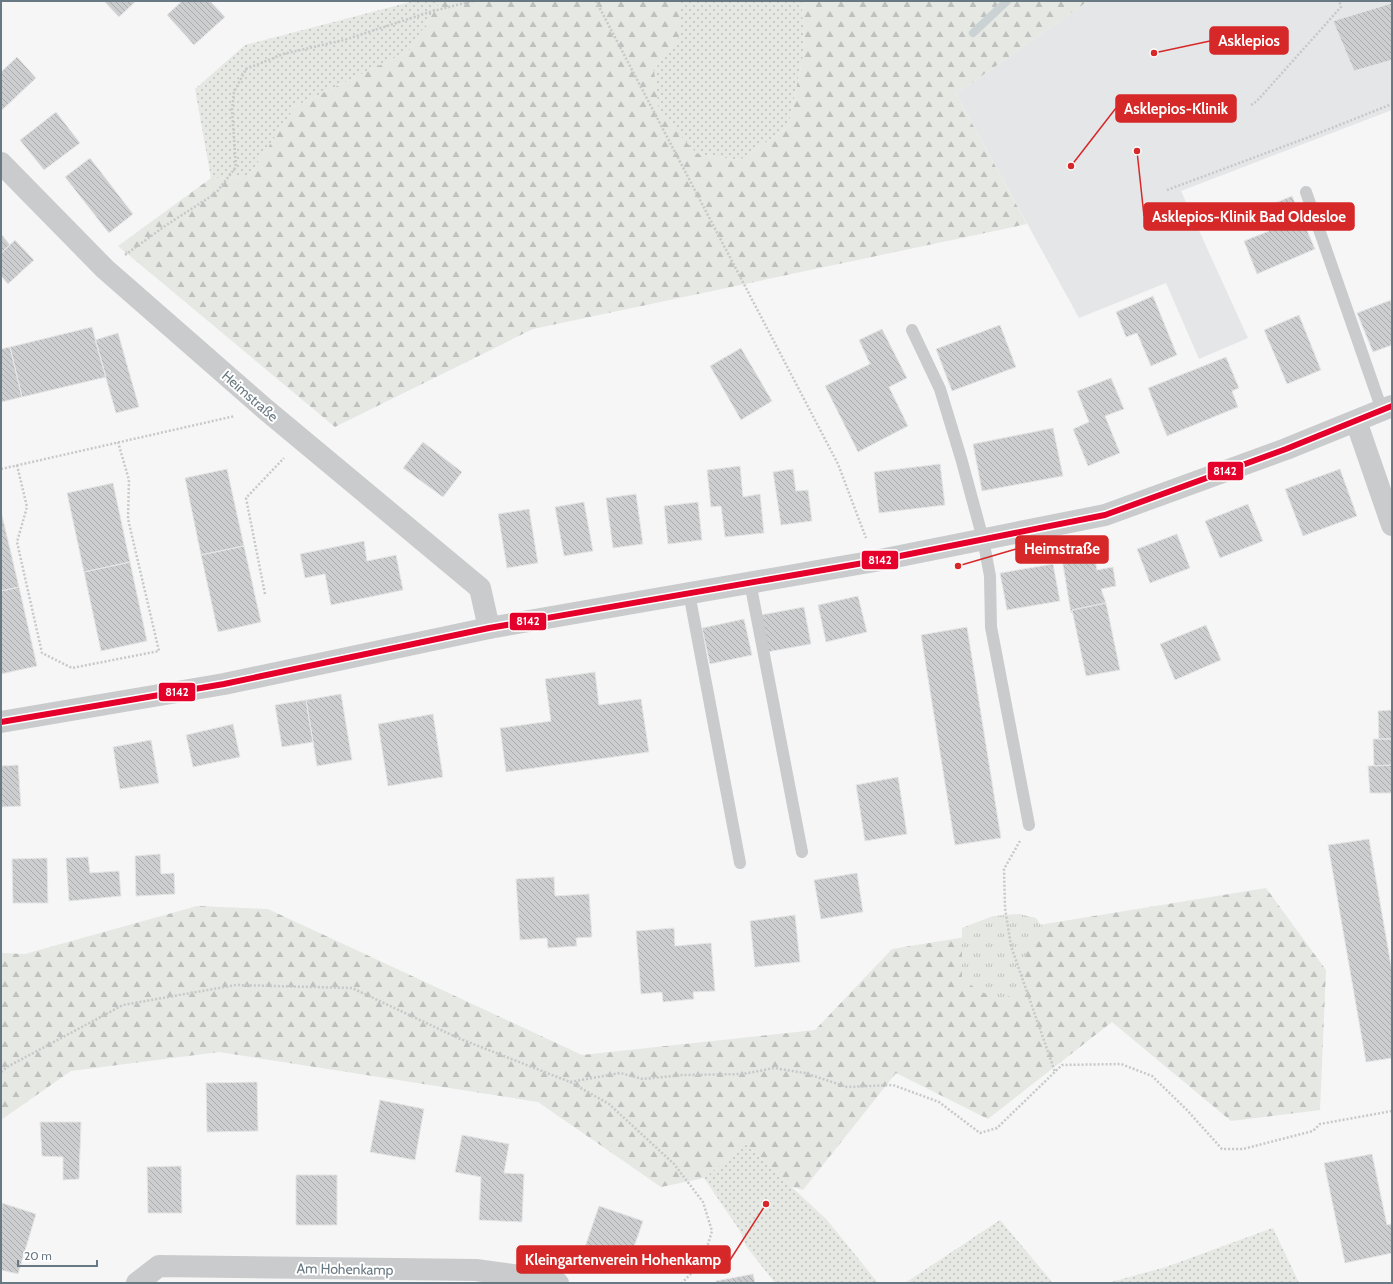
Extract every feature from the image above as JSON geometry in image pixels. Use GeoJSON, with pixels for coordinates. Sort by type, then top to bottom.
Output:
{"type":"FeatureCollection","features":[{"type":"Feature","properties":{"kind":"street","name":"Heimstraße"},"geometry":{"type":"LineString","coordinates":[[1,163],[105,269],[265,409],[480,588],[489,628]]}},
{"type":"Feature","properties":{"kind":"street"},"geometry":{"type":"LineString","coordinates":[[1,722],[224,684],[489,628],[875,561],[1105,515],[1286,449],[1387,408]]}},
{"type":"Feature","properties":{"kind":"street"},"geometry":{"type":"LineString","coordinates":[[1356,421],[1392,526]]}},
{"type":"Feature","properties":{"kind":"street","name":"Am Hohenkamp"},"geometry":{"type":"LineString","coordinates":[[137,1283],[159,1266],[476,1270],[551,1280],[558,1283]]}},
{"type":"Feature","properties":{"kind":"lane"},"geometry":{"type":"LineString","coordinates":[[1306,192],[1387,408]]}},
{"type":"Feature","properties":{"kind":"lane"},"geometry":{"type":"LineString","coordinates":[[912,330],[940,389],[983,539],[990,576],[991,627],[1029,825]]}},
{"type":"Feature","properties":{"kind":"lane"},"geometry":{"type":"LineString","coordinates":[[750,582],[802,852]]}},
{"type":"Feature","properties":{"kind":"lane"},"geometry":{"type":"LineString","coordinates":[[689,593],[740,863]]}},
{"type":"Feature","properties":{"kind":"path"},"geometry":{"type":"LineString","coordinates":[[105,269],[165,226],[216,193],[236,167],[232,110],[234,92],[246,69],[283,54],[344,40],[433,11],[473,1]]}},
{"type":"Feature","properties":{"kind":"path"},"geometry":{"type":"LineString","coordinates":[[596,1],[838,464],[875,561]]}},
{"type":"Feature","properties":{"kind":"path"},"geometry":{"type":"LineString","coordinates":[[1251,105],[1257,101],[1341,7],[1340,1]]}},
{"type":"Feature","properties":{"kind":"path"},"geometry":{"type":"LineString","coordinates":[[1168,190],[1392,104]]}},
{"type":"Feature","properties":{"kind":"path"},"geometry":{"type":"LineString","coordinates":[[1,468],[265,409]]}},
{"type":"Feature","properties":{"kind":"path"},"geometry":{"type":"LineString","coordinates":[[265,594],[246,498],[302,439]]}},
{"type":"Feature","properties":{"kind":"path"},"geometry":{"type":"LineString","coordinates":[[17,465],[27,507],[17,542],[42,653],[72,668],[159,651],[128,519],[129,480],[118,442]]}},
{"type":"Feature","properties":{"kind":"path"},"geometry":{"type":"LineString","coordinates":[[1029,825],[1004,870],[1005,908],[1011,946],[1055,1072]]}},
{"type":"Feature","properties":{"kind":"path"},"geometry":{"type":"LineString","coordinates":[[1,1072],[7,1067],[123,1005],[236,985],[352,988],[458,1038],[570,1082],[609,1104],[674,1164],[703,1202],[712,1231],[703,1261],[682,1283]]}},
{"type":"Feature","properties":{"kind":"path"},"geometry":{"type":"LineString","coordinates":[[570,1082],[620,1073],[642,1080],[682,1075],[743,1074],[774,1068],[805,1073],[847,1087],[893,1085],[938,1102],[980,1133],[997,1128],[1062,1065],[1121,1064],[1152,1076],[1186,1109],[1222,1149],[1243,1149],[1313,1131],[1320,1124],[1392,1111]]}},
{"type":"Feature","properties":{"kind":"shaded area"},"geometry":{"type":"Polygon","coordinates":[[[1088,1],[1392,1],[1392,110],[1181,191],[1248,338],[1199,359],[1166,283],[1079,318],[956,94],[1088,1]]]}},
{"type":"Feature","properties":{"kind":"green space"},"geometry":{"type":"Polygon","coordinates":[[[414,1],[441,1],[409,51],[296,106],[248,177],[211,178],[195,89],[245,45],[414,1]]]}},
{"type":"Feature","properties":{"kind":"green space"},"geometry":{"type":"Polygon","coordinates":[[[441,1],[676,1],[680,8],[680,36],[654,70],[659,112],[697,154],[740,160],[788,127],[804,52],[802,1],[1088,1],[956,94],[1027,224],[533,329],[335,427],[118,246],[211,178],[248,177],[296,106],[409,51],[441,1]]]}},
{"type":"Feature","properties":{"kind":"green space"},"geometry":{"type":"Polygon","coordinates":[[[676,1],[802,1],[804,52],[788,127],[740,160],[697,154],[658,112],[654,70],[680,36],[680,8],[676,1]]]}},
{"type":"Feature","properties":{"kind":"green space"},"geometry":{"type":"Polygon","coordinates":[[[1266,888],[1326,970],[1320,1110],[1231,1121],[1112,1022],[988,1119],[896,1073],[803,1190],[792,1187],[746,1144],[704,1178],[661,1187],[538,1102],[219,1052],[71,1071],[1,1120],[1,953],[25,954],[197,906],[268,909],[582,1055],[815,1030],[892,949],[1266,888]]]}},
{"type":"Feature","properties":{"kind":"green space"},"geometry":{"type":"Polygon","coordinates":[[[1019,914],[1036,918],[1044,930],[1036,943],[1026,949],[1025,968],[1019,991],[1003,999],[978,991],[962,977],[962,928],[993,916],[1019,914]]]}},
{"type":"Feature","properties":{"kind":"green space"},"geometry":{"type":"Polygon","coordinates":[[[746,1144],[827,1220],[878,1283],[775,1283],[746,1246],[740,1231],[704,1178],[746,1144]]]}},
{"type":"Feature","properties":{"kind":"green space"},"geometry":{"type":"Polygon","coordinates":[[[1000,1220],[1053,1283],[905,1283],[1000,1220]]]}},
{"type":"Feature","properties":{"kind":"green space"},"geometry":{"type":"Polygon","coordinates":[[[1273,1228],[1299,1283],[1107,1283],[1166,1267],[1273,1228]]]}},
{"type":"Feature","properties":{"kind":"building"},"geometry":{"type":"Polygon","coordinates":[[[104,1],[136,1],[119,17],[104,1]]]}},
{"type":"Feature","properties":{"kind":"building"},"geometry":{"type":"Polygon","coordinates":[[[182,1],[210,1],[225,17],[194,45],[167,15],[182,1]]]}},
{"type":"Feature","properties":{"kind":"building"},"geometry":{"type":"Polygon","coordinates":[[[1392,3],[1392,60],[1354,71],[1333,21],[1392,3]]]}},
{"type":"Feature","properties":{"kind":"building"},"geometry":{"type":"Polygon","coordinates":[[[17,57],[36,78],[1,111],[1,72],[17,57]]]}},
{"type":"Feature","properties":{"kind":"building"},"geometry":{"type":"Polygon","coordinates":[[[56,112],[80,143],[44,170],[20,140],[56,112]]]}},
{"type":"Feature","properties":{"kind":"building"},"geometry":{"type":"Polygon","coordinates":[[[90,158],[133,214],[109,233],[65,177],[90,158]]]}},
{"type":"Feature","properties":{"kind":"building"},"geometry":{"type":"Polygon","coordinates":[[[1292,196],[1315,249],[1257,274],[1244,241],[1269,231],[1260,209],[1292,196]]]}},
{"type":"Feature","properties":{"kind":"building"},"geometry":{"type":"Polygon","coordinates":[[[1,234],[10,245],[1,253],[1,234]]]}},
{"type":"Feature","properties":{"kind":"building"},"geometry":{"type":"Polygon","coordinates":[[[15,240],[34,260],[8,284],[1,276],[1,253],[15,240]]]}},
{"type":"Feature","properties":{"kind":"building"},"geometry":{"type":"Polygon","coordinates":[[[1153,296],[1177,355],[1151,366],[1137,333],[1126,337],[1116,312],[1153,296]]]}},
{"type":"Feature","properties":{"kind":"building"},"geometry":{"type":"Polygon","coordinates":[[[1391,300],[1392,345],[1373,352],[1357,313],[1391,300]]]}},
{"type":"Feature","properties":{"kind":"building"},"geometry":{"type":"Polygon","coordinates":[[[1299,315],[1321,370],[1287,384],[1264,330],[1299,315]]]}},
{"type":"Feature","properties":{"kind":"building"},"geometry":{"type":"Polygon","coordinates":[[[1000,325],[1016,367],[952,391],[936,349],[1000,325]]]}},
{"type":"Feature","properties":{"kind":"building"},"geometry":{"type":"Polygon","coordinates":[[[92,327],[106,377],[22,397],[10,347],[92,327]]]}},
{"type":"Feature","properties":{"kind":"building"},"geometry":{"type":"Polygon","coordinates":[[[882,329],[907,378],[889,387],[908,426],[858,452],[825,386],[870,364],[859,340],[882,329]]]}},
{"type":"Feature","properties":{"kind":"building"},"geometry":{"type":"Polygon","coordinates":[[[118,333],[139,407],[116,413],[95,340],[118,333]]]}},
{"type":"Feature","properties":{"kind":"building"},"geometry":{"type":"Polygon","coordinates":[[[10,347],[22,397],[1,402],[1,349],[10,347]]]}},
{"type":"Feature","properties":{"kind":"building"},"geometry":{"type":"Polygon","coordinates":[[[741,348],[772,401],[741,420],[710,366],[741,348]]]}},
{"type":"Feature","properties":{"kind":"building"},"geometry":{"type":"Polygon","coordinates":[[[1226,357],[1239,388],[1232,391],[1238,407],[1167,436],[1148,388],[1226,357]]]}},
{"type":"Feature","properties":{"kind":"building"},"geometry":{"type":"Polygon","coordinates":[[[1111,378],[1124,409],[1105,416],[1120,453],[1088,466],[1073,429],[1089,422],[1077,391],[1111,378]]]}},
{"type":"Feature","properties":{"kind":"building"},"geometry":{"type":"Polygon","coordinates":[[[1053,428],[1063,476],[982,491],[973,444],[1053,428]]]}},
{"type":"Feature","properties":{"kind":"building"},"geometry":{"type":"Polygon","coordinates":[[[423,442],[462,472],[443,497],[403,468],[423,442]]]}},
{"type":"Feature","properties":{"kind":"building"},"geometry":{"type":"Polygon","coordinates":[[[940,464],[945,505],[879,513],[874,472],[940,464]]]}},
{"type":"Feature","properties":{"kind":"building"},"geometry":{"type":"Polygon","coordinates":[[[740,466],[743,497],[760,494],[764,533],[725,537],[721,506],[711,507],[707,470],[740,466]]]}},
{"type":"Feature","properties":{"kind":"building"},"geometry":{"type":"Polygon","coordinates":[[[227,469],[244,546],[201,555],[185,478],[227,469]]]}},
{"type":"Feature","properties":{"kind":"building"},"geometry":{"type":"Polygon","coordinates":[[[793,469],[796,491],[808,490],[812,521],[781,525],[773,472],[793,469]]]}},
{"type":"Feature","properties":{"kind":"building"},"geometry":{"type":"Polygon","coordinates":[[[1340,469],[1357,516],[1303,536],[1285,489],[1340,469]]]}},
{"type":"Feature","properties":{"kind":"building"},"geometry":{"type":"Polygon","coordinates":[[[113,483],[130,562],[84,572],[67,493],[113,483]]]}},
{"type":"Feature","properties":{"kind":"building"},"geometry":{"type":"Polygon","coordinates":[[[636,494],[643,544],[613,548],[606,498],[636,494]]]}},
{"type":"Feature","properties":{"kind":"building"},"geometry":{"type":"Polygon","coordinates":[[[584,502],[593,551],[564,556],[555,507],[584,502]]]}},
{"type":"Feature","properties":{"kind":"building"},"geometry":{"type":"Polygon","coordinates":[[[698,502],[702,540],[668,544],[664,506],[698,502]]]}},
{"type":"Feature","properties":{"kind":"building"},"geometry":{"type":"Polygon","coordinates":[[[1248,504],[1263,541],[1220,558],[1205,521],[1248,504]]]}},
{"type":"Feature","properties":{"kind":"building"},"geometry":{"type":"Polygon","coordinates":[[[529,509],[538,563],[507,568],[498,514],[529,509]]]}},
{"type":"Feature","properties":{"kind":"building"},"geometry":{"type":"Polygon","coordinates":[[[1,511],[19,587],[1,591],[1,511]]]}},
{"type":"Feature","properties":{"kind":"building"},"geometry":{"type":"Polygon","coordinates":[[[1177,534],[1190,568],[1150,583],[1137,549],[1177,534]]]}},
{"type":"Feature","properties":{"kind":"building"},"geometry":{"type":"Polygon","coordinates":[[[364,541],[367,561],[396,555],[403,590],[331,605],[325,574],[305,578],[300,554],[364,541]]]}},
{"type":"Feature","properties":{"kind":"building"},"geometry":{"type":"Polygon","coordinates":[[[244,546],[261,622],[218,632],[201,555],[244,546]]]}},
{"type":"Feature","properties":{"kind":"building"},"geometry":{"type":"Polygon","coordinates":[[[1094,553],[1097,570],[1113,567],[1116,586],[1101,589],[1106,603],[1072,610],[1071,613],[1062,559],[1094,553]]]}},
{"type":"Feature","properties":{"kind":"building"},"geometry":{"type":"Polygon","coordinates":[[[130,562],[147,641],[101,651],[84,572],[130,562]]]}},
{"type":"Feature","properties":{"kind":"building"},"geometry":{"type":"Polygon","coordinates":[[[1053,564],[1060,601],[1007,610],[1000,573],[1053,564]]]}},
{"type":"Feature","properties":{"kind":"building"},"geometry":{"type":"Polygon","coordinates":[[[19,587],[37,666],[1,674],[1,591],[19,587]]]}},
{"type":"Feature","properties":{"kind":"building"},"geometry":{"type":"Polygon","coordinates":[[[858,596],[867,632],[826,642],[818,605],[858,596]]]}},
{"type":"Feature","properties":{"kind":"building"},"geometry":{"type":"Polygon","coordinates":[[[1106,603],[1120,670],[1086,676],[1072,610],[1106,603]]]}},
{"type":"Feature","properties":{"kind":"building"},"geometry":{"type":"Polygon","coordinates":[[[804,607],[811,644],[767,652],[760,615],[804,607]]]}},
{"type":"Feature","properties":{"kind":"building"},"geometry":{"type":"Polygon","coordinates":[[[744,619],[752,655],[710,664],[702,628],[744,619]]]}},
{"type":"Feature","properties":{"kind":"building"},"geometry":{"type":"Polygon","coordinates":[[[1206,625],[1221,660],[1175,680],[1160,644],[1206,625]]]}},
{"type":"Feature","properties":{"kind":"building"},"geometry":{"type":"Polygon","coordinates":[[[967,627],[1001,838],[955,845],[921,635],[967,627]]]}},
{"type":"Feature","properties":{"kind":"building"},"geometry":{"type":"Polygon","coordinates":[[[595,672],[599,705],[641,699],[649,752],[506,772],[500,728],[551,721],[545,679],[595,672]]]}},
{"type":"Feature","properties":{"kind":"building"},"geometry":{"type":"Polygon","coordinates":[[[341,694],[352,760],[317,766],[306,700],[341,694]]]}},
{"type":"Feature","properties":{"kind":"building"},"geometry":{"type":"Polygon","coordinates":[[[306,700],[313,742],[282,747],[275,705],[306,700]]]}},
{"type":"Feature","properties":{"kind":"building"},"geometry":{"type":"Polygon","coordinates":[[[1392,710],[1392,739],[1379,739],[1378,711],[1392,710]]]}},
{"type":"Feature","properties":{"kind":"building"},"geometry":{"type":"Polygon","coordinates":[[[433,714],[443,777],[388,786],[378,724],[433,714]]]}},
{"type":"Feature","properties":{"kind":"building"},"geometry":{"type":"Polygon","coordinates":[[[233,724],[240,757],[193,767],[186,735],[233,724]]]}},
{"type":"Feature","properties":{"kind":"building"},"geometry":{"type":"Polygon","coordinates":[[[1373,739],[1392,739],[1392,765],[1374,766],[1373,739]]]}},
{"type":"Feature","properties":{"kind":"building"},"geometry":{"type":"Polygon","coordinates":[[[151,740],[159,783],[120,789],[113,747],[151,740]]]}},
{"type":"Feature","properties":{"kind":"building"},"geometry":{"type":"Polygon","coordinates":[[[18,765],[21,806],[1,807],[1,766],[18,765]]]}},
{"type":"Feature","properties":{"kind":"building"},"geometry":{"type":"Polygon","coordinates":[[[1392,765],[1392,793],[1370,793],[1368,766],[1392,765]]]}},
{"type":"Feature","properties":{"kind":"building"},"geometry":{"type":"Polygon","coordinates":[[[898,777],[907,834],[865,841],[856,785],[898,777]]]}},
{"type":"Feature","properties":{"kind":"building"},"geometry":{"type":"Polygon","coordinates":[[[1369,839],[1392,971],[1392,1058],[1366,1062],[1328,845],[1369,839]]]}},
{"type":"Feature","properties":{"kind":"building"},"geometry":{"type":"Polygon","coordinates":[[[160,854],[161,874],[174,873],[175,894],[136,896],[135,856],[160,854]]]}},
{"type":"Feature","properties":{"kind":"building"},"geometry":{"type":"Polygon","coordinates":[[[88,857],[90,873],[119,871],[121,896],[69,901],[66,858],[88,857]]]}},
{"type":"Feature","properties":{"kind":"building"},"geometry":{"type":"Polygon","coordinates":[[[47,858],[48,903],[13,903],[12,859],[47,858]]]}},
{"type":"Feature","properties":{"kind":"building"},"geometry":{"type":"Polygon","coordinates":[[[857,873],[863,912],[821,919],[814,880],[857,873]]]}},
{"type":"Feature","properties":{"kind":"building"},"geometry":{"type":"Polygon","coordinates":[[[554,877],[555,896],[589,894],[592,937],[576,938],[577,946],[548,948],[547,938],[520,940],[516,879],[554,877]]]}},
{"type":"Feature","properties":{"kind":"building"},"geometry":{"type":"Polygon","coordinates":[[[795,915],[800,962],[755,967],[750,921],[795,915]]]}},
{"type":"Feature","properties":{"kind":"building"},"geometry":{"type":"Polygon","coordinates":[[[674,928],[675,946],[711,943],[715,991],[693,992],[694,999],[663,1002],[662,992],[641,994],[636,931],[674,928]]]}},
{"type":"Feature","properties":{"kind":"building"},"geometry":{"type":"Polygon","coordinates":[[[257,1082],[258,1131],[207,1132],[206,1083],[257,1082]]]}},
{"type":"Feature","properties":{"kind":"building"},"geometry":{"type":"Polygon","coordinates":[[[380,1100],[424,1109],[415,1160],[370,1152],[380,1100]]]}},
{"type":"Feature","properties":{"kind":"building"},"geometry":{"type":"Polygon","coordinates":[[[40,1122],[81,1122],[79,1179],[63,1180],[63,1157],[42,1156],[40,1122]]]}},
{"type":"Feature","properties":{"kind":"building"},"geometry":{"type":"Polygon","coordinates":[[[462,1135],[509,1144],[504,1173],[524,1174],[522,1222],[479,1220],[481,1177],[455,1172],[462,1135]]]}},
{"type":"Feature","properties":{"kind":"building"},"geometry":{"type":"Polygon","coordinates":[[[1372,1154],[1387,1225],[1392,1224],[1392,1253],[1345,1263],[1324,1163],[1372,1154]]]}},
{"type":"Feature","properties":{"kind":"building"},"geometry":{"type":"Polygon","coordinates":[[[181,1166],[182,1213],[148,1213],[147,1167],[181,1166]]]}},
{"type":"Feature","properties":{"kind":"building"},"geometry":{"type":"Polygon","coordinates":[[[296,1175],[337,1175],[337,1225],[296,1225],[296,1175]]]}},
{"type":"Feature","properties":{"kind":"building"},"geometry":{"type":"Polygon","coordinates":[[[2,1203],[36,1214],[18,1274],[1,1270],[2,1203]]]}},
{"type":"Feature","properties":{"kind":"building"},"geometry":{"type":"Polygon","coordinates":[[[599,1206],[643,1221],[628,1264],[584,1250],[599,1206]]]}},
{"type":"Feature","properties":{"kind":"building"},"geometry":{"type":"Polygon","coordinates":[[[753,1274],[755,1283],[716,1283],[716,1281],[753,1274]]]}},
{"type":"Feature","properties":{"kind":"waterway"},"geometry":{"type":"LineString","coordinates":[[973,33],[1007,1]]}},
{"type":"Feature","properties":{"kind":"transit line","name":"8142"},"geometry":{"type":"LineString","coordinates":[[1,722],[224,684],[489,628],[875,561],[1105,515],[1286,449],[1392,406]]}},
{"type":"Feature","properties":{"kind":"place","name":"Asklepios"},"geometry":{"type":"Point","coordinates":[1154,53]}},
{"type":"Feature","properties":{"kind":"place","name":"Asklepios-Klinik Bad Oldesloe"},"geometry":{"type":"Point","coordinates":[1137,151]}},
{"type":"Feature","properties":{"kind":"place","name":"Asklepios-Klinik"},"geometry":{"type":"Point","coordinates":[1071,166]}},
{"type":"Feature","properties":{"kind":"place","name":"Heimstraße"},"geometry":{"type":"Point","coordinates":[958,566]}},
{"type":"Feature","properties":{"kind":"place","name":"Kleingartenverein Hohenkamp"},"geometry":{"type":"Point","coordinates":[766,1204]}}]}
